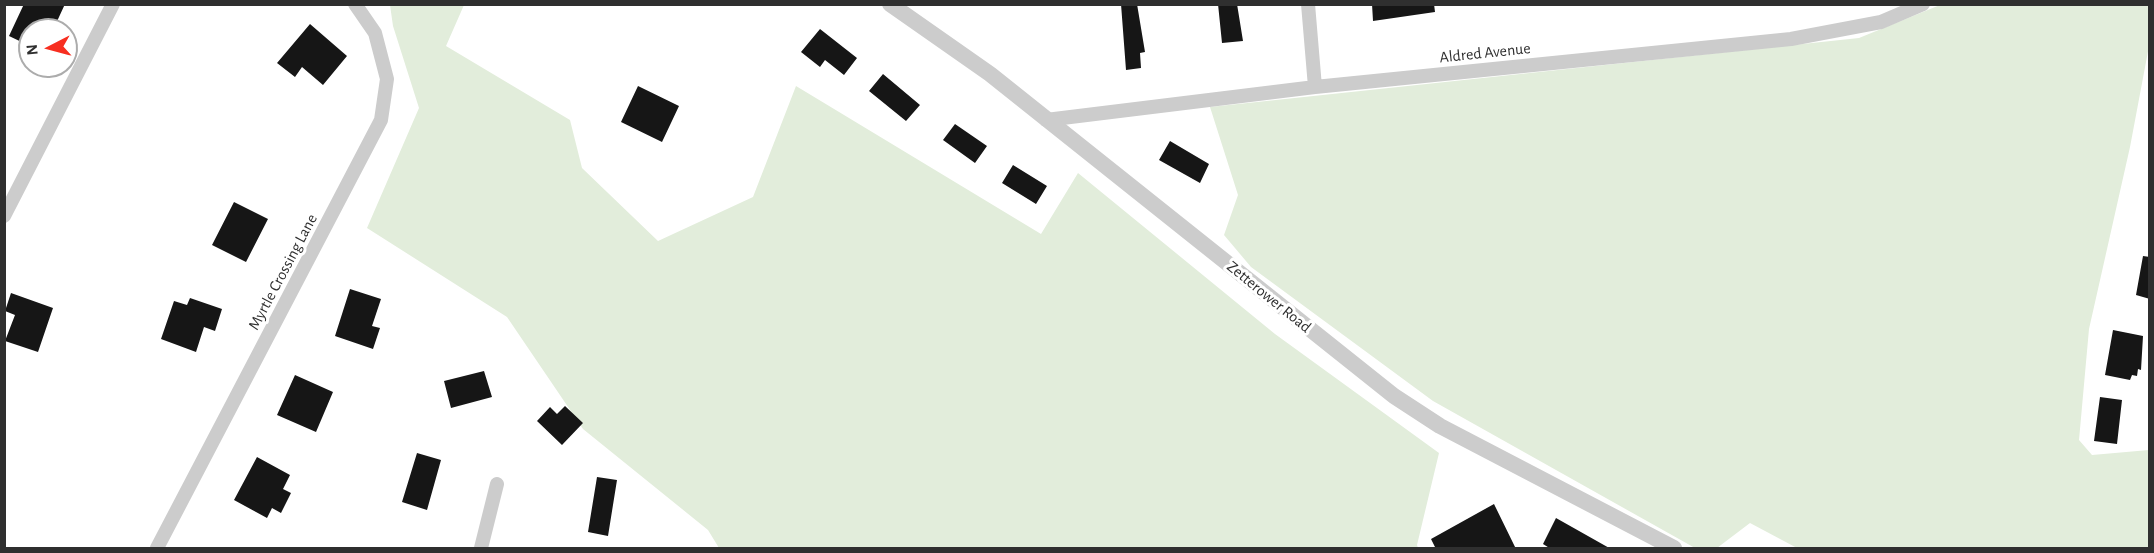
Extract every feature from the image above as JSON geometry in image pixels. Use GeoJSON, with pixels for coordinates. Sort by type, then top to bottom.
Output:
{"type":"FeatureCollection","features":[{"type":"Feature","properties":{"kind":"street"},"geometry":{"type":"LineString","coordinates":[[4,216],[113,4]]}},
{"type":"Feature","properties":{"kind":"street","name":"Myrtle Crossing Lane"},"geometry":{"type":"LineString","coordinates":[[157,549],[381,120],[387,79],[375,33],[355,4]]}},
{"type":"Feature","properties":{"kind":"street","name":"Zetterower Road"},"geometry":{"type":"LineString","coordinates":[[890,4],[990,74],[1394,396],[1440,426],[1674,549]]}},
{"type":"Feature","properties":{"kind":"street"},"geometry":{"type":"LineString","coordinates":[[1308,4],[1316,87]]}},
{"type":"Feature","properties":{"kind":"street","name":"Aldred Avenue"},"geometry":{"type":"LineString","coordinates":[[1046,120],[1316,87],[1791,39],[1881,22],[1923,4]]}},
{"type":"Feature","properties":{"kind":"street"},"geometry":{"type":"LineString","coordinates":[[481,549],[497,484]]}},
{"type":"Feature","properties":{"kind":"green space"},"geometry":{"type":"Polygon","coordinates":[[[390,5],[464,5],[446,46],[570,120],[582,168],[658,241],[753,197],[796,86],[1041,234],[1078,173],[1275,334],[1439,453],[1418,548],[719,548],[708,530],[583,429],[507,317],[367,228],[419,108],[393,26],[390,5]]]}},
{"type":"Feature","properties":{"kind":"green space"},"geometry":{"type":"Polygon","coordinates":[[[1940,5],[2149,5],[2149,46],[2130,147],[2089,329],[2079,440],[2092,455],[2149,450],[2149,548],[1797,548],[1750,523],[1717,548],[1695,548],[1433,401],[1251,267],[1224,235],[1238,195],[1210,107],[1859,38],[1940,5]]]}},
{"type":"Feature","properties":{"kind":"building"},"geometry":{"type":"Polygon","coordinates":[[[24,4],[65,4],[59,18],[18,18],[18,40],[9,36],[24,4]]]}},
{"type":"Feature","properties":{"kind":"building"},"geometry":{"type":"Polygon","coordinates":[[[1121,4],[1137,4],[1145,52],[1140,53],[1141,68],[1126,70],[1121,4]]]}},
{"type":"Feature","properties":{"kind":"building"},"geometry":{"type":"Polygon","coordinates":[[[1218,4],[1237,4],[1243,41],[1222,43],[1218,4]]]}},
{"type":"Feature","properties":{"kind":"building"},"geometry":{"type":"Polygon","coordinates":[[[1372,4],[1434,4],[1435,12],[1373,21],[1372,4]]]}},
{"type":"Feature","properties":{"kind":"building"},"geometry":{"type":"Polygon","coordinates":[[[310,24],[347,56],[323,85],[302,67],[295,77],[277,63],[310,24]]]}},
{"type":"Feature","properties":{"kind":"building"},"geometry":{"type":"Polygon","coordinates":[[[820,29],[857,58],[844,75],[825,60],[820,67],[801,52],[820,29]]]}},
{"type":"Feature","properties":{"kind":"building"},"geometry":{"type":"Polygon","coordinates":[[[883,74],[920,105],[906,121],[869,91],[883,74]]]}},
{"type":"Feature","properties":{"kind":"building"},"geometry":{"type":"Polygon","coordinates":[[[638,86],[679,106],[662,142],[621,122],[638,86]]]}},
{"type":"Feature","properties":{"kind":"building"},"geometry":{"type":"Polygon","coordinates":[[[955,124],[987,146],[975,163],[943,140],[955,124]]]}},
{"type":"Feature","properties":{"kind":"building"},"geometry":{"type":"Polygon","coordinates":[[[1170,141],[1209,164],[1200,183],[1159,160],[1170,141]]]}},
{"type":"Feature","properties":{"kind":"building"},"geometry":{"type":"Polygon","coordinates":[[[1013,165],[1047,186],[1036,204],[1002,183],[1013,165]]]}},
{"type":"Feature","properties":{"kind":"building"},"geometry":{"type":"Polygon","coordinates":[[[234,202],[268,219],[246,262],[212,245],[234,202]]]}},
{"type":"Feature","properties":{"kind":"building"},"geometry":{"type":"Polygon","coordinates":[[[2143,256],[2150,257],[2150,299],[2136,295],[2143,256]]]}},
{"type":"Feature","properties":{"kind":"building"},"geometry":{"type":"Polygon","coordinates":[[[350,289],[381,299],[372,326],[380,328],[373,349],[335,336],[350,289]]]}},
{"type":"Feature","properties":{"kind":"building"},"geometry":{"type":"Polygon","coordinates":[[[11,293],[53,308],[38,352],[5,341],[15,315],[5,311],[11,293]]]}},
{"type":"Feature","properties":{"kind":"building"},"geometry":{"type":"Polygon","coordinates":[[[190,298],[222,309],[215,331],[204,327],[196,352],[161,339],[174,301],[187,305],[190,298]]]}},
{"type":"Feature","properties":{"kind":"building"},"geometry":{"type":"Polygon","coordinates":[[[2113,330],[2143,336],[2141,370],[2138,369],[2137,376],[2132,375],[2130,380],[2105,375],[2113,330]]]}},
{"type":"Feature","properties":{"kind":"building"},"geometry":{"type":"Polygon","coordinates":[[[484,371],[492,397],[451,408],[444,381],[484,371]]]}},
{"type":"Feature","properties":{"kind":"building"},"geometry":{"type":"Polygon","coordinates":[[[295,375],[333,392],[316,432],[277,415],[295,375]]]}},
{"type":"Feature","properties":{"kind":"building"},"geometry":{"type":"Polygon","coordinates":[[[2100,397],[2122,400],[2117,444],[2094,441],[2100,397]]]}},
{"type":"Feature","properties":{"kind":"building"},"geometry":{"type":"Polygon","coordinates":[[[565,406],[583,423],[562,445],[537,421],[550,407],[557,414],[565,406]]]}},
{"type":"Feature","properties":{"kind":"building"},"geometry":{"type":"Polygon","coordinates":[[[417,453],[441,460],[427,510],[402,502],[417,453]]]}},
{"type":"Feature","properties":{"kind":"building"},"geometry":{"type":"Polygon","coordinates":[[[257,457],[290,475],[283,489],[291,493],[281,513],[272,508],[267,518],[234,500],[257,457]]]}},
{"type":"Feature","properties":{"kind":"building"},"geometry":{"type":"Polygon","coordinates":[[[597,477],[617,480],[608,536],[588,532],[597,477]]]}},
{"type":"Feature","properties":{"kind":"building"},"geometry":{"type":"Polygon","coordinates":[[[1494,504],[1516,549],[1436,549],[1431,539],[1494,504]]]}},
{"type":"Feature","properties":{"kind":"building"},"geometry":{"type":"Polygon","coordinates":[[[1556,518],[1611,549],[1551,549],[1543,544],[1556,518]]]}}]}
